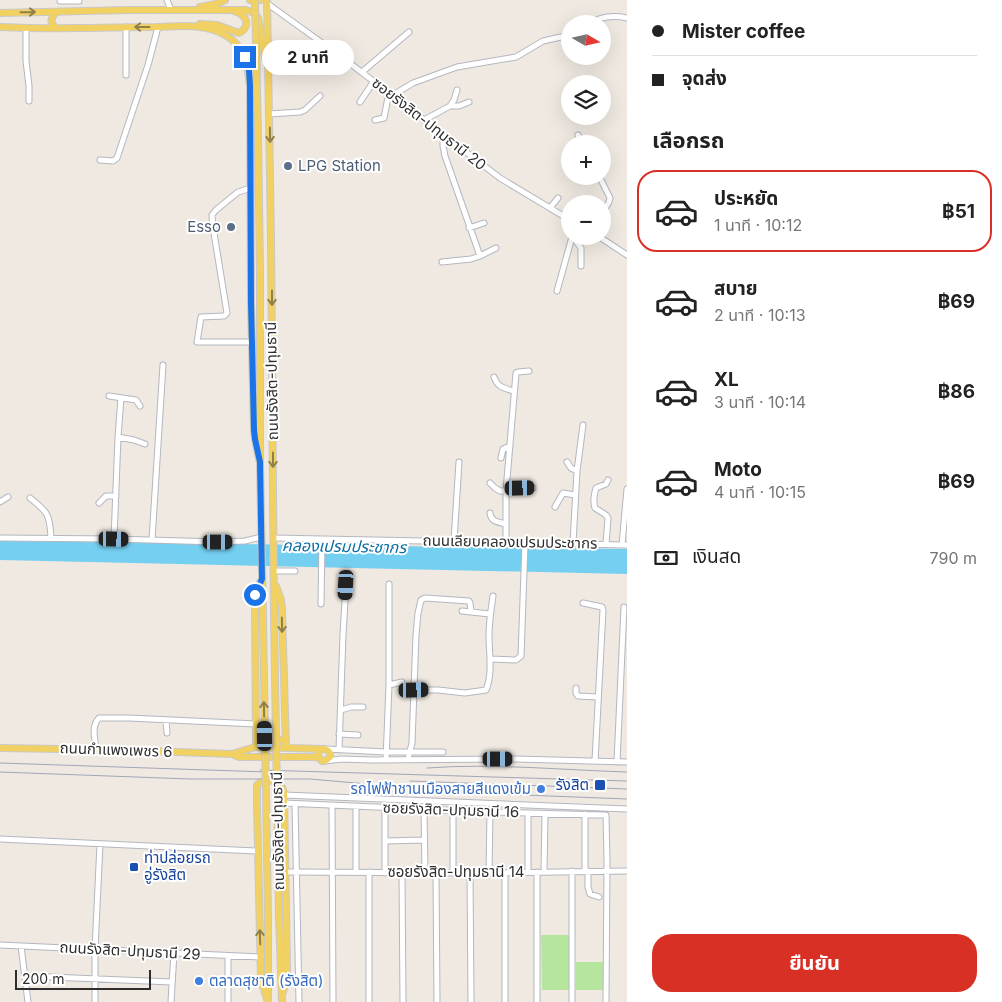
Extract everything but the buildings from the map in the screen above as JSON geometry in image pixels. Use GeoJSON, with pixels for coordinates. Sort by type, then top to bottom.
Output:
{"type":"FeatureCollection","features":[{"type":"Feature","properties":{"kind":"main road"},"geometry":{"type":"LineString","coordinates":[[187,10],[216,4],[225,0]]}},
{"type":"Feature","properties":{"kind":"main road"},"geometry":{"type":"LineString","coordinates":[[250,0],[260,0]]}},
{"type":"Feature","properties":{"kind":"main road","name":"ถนนรังสิต-ปทุมธานี"},"geometry":{"type":"LineString","coordinates":[[255,0],[260,269],[260,462],[268,1002]]}},
{"type":"Feature","properties":{"kind":"main road","name":"ถนนรังสิต-ปทุมธานี"},"geometry":{"type":"LineString","coordinates":[[267,2],[270,114],[274,617],[282,998]]}},
{"type":"Feature","properties":{"kind":"main road"},"geometry":{"type":"LineString","coordinates":[[218,10],[246,10],[254,12],[258,18],[269,87]]}},
{"type":"Feature","properties":{"kind":"main road"},"geometry":{"type":"LineString","coordinates":[[0,13],[230,10],[242,14],[246,22],[246,27],[239,33],[210,24],[0,28]]}},
{"type":"Feature","properties":{"kind":"main road"},"geometry":{"type":"LineString","coordinates":[[56,28],[52,26],[51,20],[57,12]]}},
{"type":"Feature","properties":{"kind":"main road"},"geometry":{"type":"LineString","coordinates":[[175,25],[202,27],[218,31],[229,37],[245,57],[249,70],[252,342],[255,439],[260,462]]}},
{"type":"Feature","properties":{"kind":"main road"},"geometry":{"type":"LineString","coordinates":[[274,572],[282,609],[286,748]]}},
{"type":"Feature","properties":{"kind":"main road"},"geometry":{"type":"LineString","coordinates":[[255,747],[255,602],[257,590],[262,579]]}},
{"type":"Feature","properties":{"kind":"main road"},"geometry":{"type":"LineString","coordinates":[[256,740],[285,740]]}},
{"type":"Feature","properties":{"kind":"main road","name":"ถนนกำแพงเพชร 6"},"geometry":{"type":"LineString","coordinates":[[0,748],[232,754],[255,747],[326,750]]}},
{"type":"Feature","properties":{"kind":"main road"},"geometry":{"type":"LineString","coordinates":[[326,750],[330,757],[322,760],[319,753],[326,750]]}},
{"type":"Feature","properties":{"kind":"main road","name":"ถนนกำแพงเพชร 6"},"geometry":{"type":"LineString","coordinates":[[232,754],[239,757],[315,757],[322,760]]}},
{"type":"Feature","properties":{"kind":"main road"},"geometry":{"type":"LineString","coordinates":[[268,1002],[261,980],[257,785],[269,780],[279,783],[283,788],[284,796],[287,978],[282,998]]}},
{"type":"Feature","properties":{"kind":"main road"},"geometry":{"type":"LineString","coordinates":[[257,809],[284,806]]}},
{"type":"Feature","properties":{"kind":"street"},"geometry":{"type":"LineString","coordinates":[[57,12],[60,0],[80,1],[79,11]]}},
{"type":"Feature","properties":{"kind":"street"},"geometry":{"type":"LineString","coordinates":[[167,0],[171,10]]}},
{"type":"Feature","properties":{"kind":"street","name":"ซอยรังสิต-ปทุมธานี 20"},"geometry":{"type":"LineString","coordinates":[[267,2],[500,178],[561,215]]}},
{"type":"Feature","properties":{"kind":"street"},"geometry":{"type":"LineString","coordinates":[[611,16],[627,18]]}},
{"type":"Feature","properties":{"kind":"street"},"geometry":{"type":"LineString","coordinates":[[100,160],[113,161],[117,158],[150,58],[158,26]]}},
{"type":"Feature","properties":{"kind":"street"},"geometry":{"type":"LineString","coordinates":[[126,27],[126,75]]}},
{"type":"Feature","properties":{"kind":"street"},"geometry":{"type":"LineString","coordinates":[[26,28],[29,101]]}},
{"type":"Feature","properties":{"kind":"street"},"geometry":{"type":"LineString","coordinates":[[362,72],[409,32]]}},
{"type":"Feature","properties":{"kind":"street"},"geometry":{"type":"LineString","coordinates":[[375,120],[384,118],[391,94],[413,83],[457,67],[516,57],[543,41],[561,37]]}},
{"type":"Feature","properties":{"kind":"street"},"geometry":{"type":"LineString","coordinates":[[360,102],[374,81]]}},
{"type":"Feature","properties":{"kind":"street"},"geometry":{"type":"LineString","coordinates":[[424,120],[450,106],[454,100],[456,90]]}},
{"type":"Feature","properties":{"kind":"street"},"geometry":{"type":"LineString","coordinates":[[270,114],[300,112],[305,110],[320,96]]}},
{"type":"Feature","properties":{"kind":"street"},"geometry":{"type":"LineString","coordinates":[[450,106],[459,106],[469,102]]}},
{"type":"Feature","properties":{"kind":"street"},"geometry":{"type":"LineString","coordinates":[[443,134],[444,151],[480,256]]}},
{"type":"Feature","properties":{"kind":"street"},"geometry":{"type":"LineString","coordinates":[[251,188],[238,192],[212,214],[227,313],[224,316],[201,317],[197,342],[252,342]]}},
{"type":"Feature","properties":{"kind":"street"},"geometry":{"type":"LineString","coordinates":[[550,208],[558,198]]}},
{"type":"Feature","properties":{"kind":"street"},"geometry":{"type":"LineString","coordinates":[[469,228],[484,223]]}},
{"type":"Feature","properties":{"kind":"street"},"geometry":{"type":"LineString","coordinates":[[557,291],[570,245]]}},
{"type":"Feature","properties":{"kind":"street"},"geometry":{"type":"LineString","coordinates":[[579,245],[581,248],[581,266]]}},
{"type":"Feature","properties":{"kind":"street"},"geometry":{"type":"LineString","coordinates":[[611,245],[627,255]]}},
{"type":"Feature","properties":{"kind":"street"},"geometry":{"type":"LineString","coordinates":[[442,262],[471,259],[496,248]]}},
{"type":"Feature","properties":{"kind":"street"},"geometry":{"type":"LineString","coordinates":[[152,540],[163,365]]}},
{"type":"Feature","properties":{"kind":"street"},"geometry":{"type":"LineString","coordinates":[[506,542],[506,491],[514,391],[517,372],[529,371]]}},
{"type":"Feature","properties":{"kind":"street"},"geometry":{"type":"LineString","coordinates":[[494,377],[500,386],[514,391]]}},
{"type":"Feature","properties":{"kind":"street"},"geometry":{"type":"LineString","coordinates":[[109,396],[136,400],[140,406]]}},
{"type":"Feature","properties":{"kind":"street"},"geometry":{"type":"LineString","coordinates":[[114,539],[121,398]]}},
{"type":"Feature","properties":{"kind":"street"},"geometry":{"type":"LineString","coordinates":[[573,543],[577,471],[583,425]]}},
{"type":"Feature","properties":{"kind":"street"},"geometry":{"type":"LineString","coordinates":[[118,437],[145,444]]}},
{"type":"Feature","properties":{"kind":"street"},"geometry":{"type":"LineString","coordinates":[[501,458],[503,449],[510,446]]}},
{"type":"Feature","properties":{"kind":"street"},"geometry":{"type":"LineString","coordinates":[[454,541],[459,462]]}},
{"type":"Feature","properties":{"kind":"street"},"geometry":{"type":"LineString","coordinates":[[568,462],[571,468],[577,471]]}},
{"type":"Feature","properties":{"kind":"street"},"geometry":{"type":"LineString","coordinates":[[606,544],[608,518],[594,506],[596,488],[606,484],[608,480]]}},
{"type":"Feature","properties":{"kind":"street"},"geometry":{"type":"LineString","coordinates":[[490,483],[498,490],[506,491],[533,488]]}},
{"type":"Feature","properties":{"kind":"street"},"geometry":{"type":"LineString","coordinates":[[624,545],[627,489]]}},
{"type":"Feature","properties":{"kind":"street"},"geometry":{"type":"LineString","coordinates":[[555,507],[562,494],[575,495]]}},
{"type":"Feature","properties":{"kind":"street"},"geometry":{"type":"LineString","coordinates":[[99,503],[106,496],[116,496]]}},
{"type":"Feature","properties":{"kind":"street"},"geometry":{"type":"LineString","coordinates":[[0,502],[8,498]]}},
{"type":"Feature","properties":{"kind":"street"},"geometry":{"type":"LineString","coordinates":[[30,498],[48,515],[51,538]]}},
{"type":"Feature","properties":{"kind":"street"},"geometry":{"type":"LineString","coordinates":[[490,513],[493,521],[506,524]]}},
{"type":"Feature","properties":{"kind":"street"},"geometry":{"type":"LineString","coordinates":[[0,538],[239,542],[261,540]]}},
{"type":"Feature","properties":{"kind":"street","name":"ถนนเลียบคลองเปรมประชากร"},"geometry":{"type":"LineString","coordinates":[[274,540],[454,541],[624,545]]}},
{"type":"Feature","properties":{"kind":"street"},"geometry":{"type":"LineString","coordinates":[[321,604],[322,540]]}},
{"type":"Feature","properties":{"kind":"street"},"geometry":{"type":"LineString","coordinates":[[490,659],[516,660],[522,656],[525,544]]}},
{"type":"Feature","properties":{"kind":"street"},"geometry":{"type":"LineString","coordinates":[[274,572],[295,571]]}},
{"type":"Feature","properties":{"kind":"street"},"geometry":{"type":"LineString","coordinates":[[386,760],[389,584]]}},
{"type":"Feature","properties":{"kind":"street"},"geometry":{"type":"LineString","coordinates":[[339,750],[346,585]]}},
{"type":"Feature","properties":{"kind":"street"},"geometry":{"type":"LineString","coordinates":[[414,690],[465,693],[486,690],[490,659],[489,635],[493,596]]}},
{"type":"Feature","properties":{"kind":"street"},"geometry":{"type":"LineString","coordinates":[[408,760],[412,743],[416,635],[421,600],[425,598],[466,600],[470,602],[471,612]]}},
{"type":"Feature","properties":{"kind":"street"},"geometry":{"type":"LineString","coordinates":[[583,603],[602,607],[603,610],[595,761]]}},
{"type":"Feature","properties":{"kind":"street"},"geometry":{"type":"LineString","coordinates":[[617,762],[624,607]]}},
{"type":"Feature","properties":{"kind":"street"},"geometry":{"type":"LineString","coordinates":[[462,611],[490,614]]}},
{"type":"Feature","properties":{"kind":"street"},"geometry":{"type":"LineString","coordinates":[[388,685],[402,682]]}},
{"type":"Feature","properties":{"kind":"street"},"geometry":{"type":"LineString","coordinates":[[576,688],[578,696],[598,697]]}},
{"type":"Feature","properties":{"kind":"street"},"geometry":{"type":"LineString","coordinates":[[341,710],[362,706]]}},
{"type":"Feature","properties":{"kind":"street"},"geometry":{"type":"LineString","coordinates":[[96,749],[94,726],[99,718],[256,724]]}},
{"type":"Feature","properties":{"kind":"street"},"geometry":{"type":"LineString","coordinates":[[166,720],[167,733]]}},
{"type":"Feature","properties":{"kind":"street"},"geometry":{"type":"LineString","coordinates":[[339,734],[358,735]]}},
{"type":"Feature","properties":{"kind":"street"},"geometry":{"type":"LineString","coordinates":[[326,750],[443,752]]}},
{"type":"Feature","properties":{"kind":"street"},"geometry":{"type":"LineString","coordinates":[[326,750],[341,758]]}},
{"type":"Feature","properties":{"kind":"street"},"geometry":{"type":"LineString","coordinates":[[322,760],[341,758],[386,760],[516,759],[627,762]]}},
{"type":"Feature","properties":{"kind":"street"},"geometry":{"type":"LineString","coordinates":[[284,796],[627,809]]}},
{"type":"Feature","properties":{"kind":"street"},"geometry":{"type":"LineString","coordinates":[[295,804],[299,1002]]}},
{"type":"Feature","properties":{"kind":"street","name":"ซอยรังสิต-ปทุมธานี 16"},"geometry":{"type":"LineString","coordinates":[[284,806],[295,804],[606,815],[607,871]]}},
{"type":"Feature","properties":{"kind":"street"},"geometry":{"type":"LineString","coordinates":[[332,806],[333,1002]]}},
{"type":"Feature","properties":{"kind":"street"},"geometry":{"type":"LineString","coordinates":[[356,807],[356,872]]}},
{"type":"Feature","properties":{"kind":"street"},"geometry":{"type":"LineString","coordinates":[[385,808],[385,873]]}},
{"type":"Feature","properties":{"kind":"street"},"geometry":{"type":"LineString","coordinates":[[424,809],[425,873]]}},
{"type":"Feature","properties":{"kind":"street"},"geometry":{"type":"LineString","coordinates":[[453,810],[453,872]]}},
{"type":"Feature","properties":{"kind":"street"},"geometry":{"type":"LineString","coordinates":[[489,873],[490,812]]}},
{"type":"Feature","properties":{"kind":"street"},"geometry":{"type":"LineString","coordinates":[[528,813],[528,872]]}},
{"type":"Feature","properties":{"kind":"street"},"geometry":{"type":"LineString","coordinates":[[544,872],[545,814]]}},
{"type":"Feature","properties":{"kind":"street"},"geometry":{"type":"LineString","coordinates":[[585,814],[586,871],[589,891],[590,894],[599,897]]}},
{"type":"Feature","properties":{"kind":"street"},"geometry":{"type":"LineString","coordinates":[[0,839],[258,850]]}},
{"type":"Feature","properties":{"kind":"street"},"geometry":{"type":"LineString","coordinates":[[386,841],[424,840]]}},
{"type":"Feature","properties":{"kind":"street"},"geometry":{"type":"LineString","coordinates":[[96,1002],[94,949],[100,844]]}},
{"type":"Feature","properties":{"kind":"street"},"geometry":{"type":"LineString","coordinates":[[606,1002],[607,871]]}},
{"type":"Feature","properties":{"kind":"street","name":"ซอยรังสิต-ปทุมธานี 14"},"geometry":{"type":"LineString","coordinates":[[285,872],[505,873],[627,871]]}},
{"type":"Feature","properties":{"kind":"street"},"geometry":{"type":"LineString","coordinates":[[369,872],[369,1002]]}},
{"type":"Feature","properties":{"kind":"street"},"geometry":{"type":"LineString","coordinates":[[470,872],[471,1002]]}},
{"type":"Feature","properties":{"kind":"street"},"geometry":{"type":"LineString","coordinates":[[537,872],[537,1002]]}},
{"type":"Feature","properties":{"kind":"street"},"geometry":{"type":"LineString","coordinates":[[572,872],[572,1002]]}},
{"type":"Feature","properties":{"kind":"street"},"geometry":{"type":"LineString","coordinates":[[402,873],[403,1002]]}},
{"type":"Feature","properties":{"kind":"street"},"geometry":{"type":"LineString","coordinates":[[436,873],[438,1002]]}},
{"type":"Feature","properties":{"kind":"street"},"geometry":{"type":"LineString","coordinates":[[505,873],[505,1002]]}},
{"type":"Feature","properties":{"kind":"street","name":"ถนนรังสิต-ปทุมธานี 29"},"geometry":{"type":"LineString","coordinates":[[0,946],[260,958]]}},
{"type":"Feature","properties":{"kind":"street"},"geometry":{"type":"LineString","coordinates":[[21,946],[28,1002]]}},
{"type":"Feature","properties":{"kind":"street"},"geometry":{"type":"LineString","coordinates":[[171,1002],[174,953]]}},
{"type":"Feature","properties":{"kind":"street"},"geometry":{"type":"LineString","coordinates":[[228,956],[228,1002]]}},
{"type":"Feature","properties":{"kind":"street"},"geometry":{"type":"LineString","coordinates":[[25,976],[172,982]]}},
{"type":"Feature","properties":{"kind":"green space"},"geometry":{"type":"Polygon","coordinates":[[[541,935],[570,935],[570,990],[542,990],[541,935]]]}},
{"type":"Feature","properties":{"kind":"green space"},"geometry":{"type":"Polygon","coordinates":[[[576,962],[604,962],[604,990],[576,990],[576,962]]]}},
{"type":"Feature","properties":{"kind":"water","name":"คลองเปรมประชากร"},"geometry":{"type":"Polygon","coordinates":[[[0,541],[627,549],[627,574],[0,560],[0,541]]]}},
{"type":"Feature","properties":{"kind":"railway"},"geometry":{"type":"LineString","coordinates":[[0,763],[267,772]]}},
{"type":"Feature","properties":{"kind":"railway"},"geometry":{"type":"LineString","coordinates":[[427,768],[502,767],[627,772]]}},
{"type":"Feature","properties":{"kind":"railway"},"geometry":{"type":"LineString","coordinates":[[260,770],[627,781]]}},
{"type":"Feature","properties":{"kind":"railway"},"geometry":{"type":"LineString","coordinates":[[0,772],[190,779],[310,779],[471,793],[627,799]]}},
{"type":"Feature","properties":{"kind":"railway"},"geometry":{"type":"LineString","coordinates":[[410,781],[627,789]]}},
{"type":"Feature","properties":{"kind":"place","name":"LPG Station"},"geometry":{"type":"Point","coordinates":[288,166]}},
{"type":"Feature","properties":{"kind":"place","name":"Esso"},"geometry":{"type":"Point","coordinates":[231,227]}},
{"type":"Feature","properties":{"kind":"place","name":"รังสิต"},"geometry":{"type":"Point","coordinates":[600,785]}},
{"type":"Feature","properties":{"kind":"place","name":"รถไฟฟ้าชานเมืองสายสีแดงเข้ม"},"geometry":{"type":"Point","coordinates":[541,789]}},
{"type":"Feature","properties":{"kind":"place","name":"ท่าปล่อยรถ อู่รังสิต"},"geometry":{"type":"Point","coordinates":[134,867]}},
{"type":"Feature","properties":{"kind":"place","name":"ตลาดสุชาติ (รังสิต)"},"geometry":{"type":"Point","coordinates":[199,981]}},
{"type":"Feature","properties":{"kind":"route"},"geometry":{"type":"LineString","coordinates":[[245,57],[249,70],[250,86],[251,303],[254,430],[260,462],[262,579],[255,595]]}}]}
